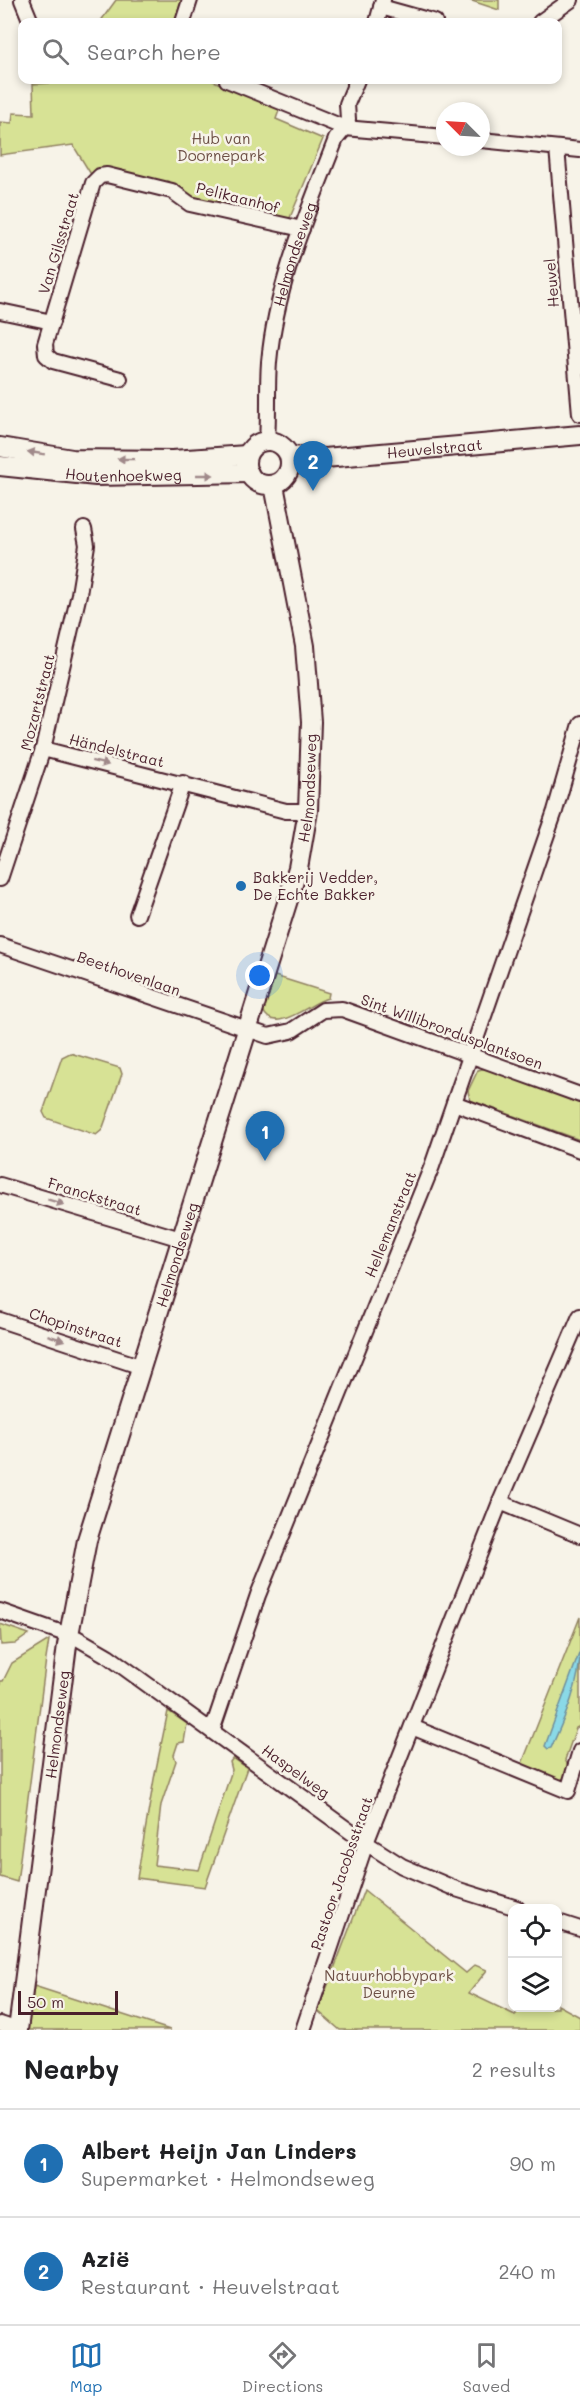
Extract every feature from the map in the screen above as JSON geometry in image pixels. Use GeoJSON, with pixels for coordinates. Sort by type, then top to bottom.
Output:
{"type":"FeatureCollection","features":[{"type":"Feature","properties":{"kind":"street"},"geometry":{"type":"LineString","coordinates":[[22,0],[29,18]]}},
{"type":"Feature","properties":{"kind":"street"},"geometry":{"type":"LineString","coordinates":[[184,18],[190,0]]}},
{"type":"Feature","properties":{"kind":"street"},"geometry":{"type":"LineString","coordinates":[[546,18],[572,0]]}},
{"type":"Feature","properties":{"kind":"street"},"geometry":{"type":"LineString","coordinates":[[382,4],[423,18]]}},
{"type":"Feature","properties":{"kind":"street"},"geometry":{"type":"LineString","coordinates":[[236,84],[345,128],[436,135]]}},
{"type":"Feature","properties":{"kind":"street","name":"Helmondseweg"},"geometry":{"type":"LineString","coordinates":[[267,440],[269,361],[284,280],[336,139],[345,128],[348,119],[347,104],[355,84]]}},
{"type":"Feature","properties":{"kind":"street"},"geometry":{"type":"LineString","coordinates":[[490,141],[580,150]]}},
{"type":"Feature","properties":{"kind":"street","name":"Heuvel"},"geometry":{"type":"LineString","coordinates":[[557,148],[580,414]]}},
{"type":"Feature","properties":{"kind":"street","name":"Pelikaanhof"},"geometry":{"type":"LineString","coordinates":[[100,176],[108,175],[172,191],[190,204],[302,229]]}},
{"type":"Feature","properties":{"kind":"street","name":"Van Gilsstraat"},"geometry":{"type":"LineString","coordinates":[[100,176],[93,183],[45,344],[46,355],[53,361],[120,379]]}},
{"type":"Feature","properties":{"kind":"street"},"geometry":{"type":"LineString","coordinates":[[0,311],[52,322]]}},
{"type":"Feature","properties":{"kind":"street","name":"Heuvelstraat"},"geometry":{"type":"LineString","coordinates":[[289,456],[325,458],[580,435]]}},
{"type":"Feature","properties":{"kind":"street"},"geometry":{"type":"LineString","coordinates":[[267,440],[278,442],[287,450],[289,456],[290,470],[284,479],[274,485],[265,485],[255,481],[248,464],[255,444],[267,440]]}},
{"type":"Feature","properties":{"kind":"street","name":"Houtenhoekweg"},"geometry":{"type":"LineString","coordinates":[[0,447],[72,459],[172,460],[248,464]]}},
{"type":"Feature","properties":{"kind":"street","name":"Houtenhoekweg"},"geometry":{"type":"LineString","coordinates":[[0,466],[96,476],[248,464]]}},
{"type":"Feature","properties":{"kind":"street","name":"Helmondseweg"},"geometry":{"type":"LineString","coordinates":[[18,2030],[68,1635],[87,1540],[298,868],[308,811],[311,722],[305,646],[274,485]]}},
{"type":"Feature","properties":{"kind":"street","name":"Mozartstraat"},"geometry":{"type":"LineString","coordinates":[[0,879],[43,749],[79,594],[87,545],[84,529]]}},
{"type":"Feature","properties":{"kind":"street","name":"Hellemanstraat"},"geometry":{"type":"LineString","coordinates":[[212,1731],[258,1595],[432,1166],[555,811],[580,723]]}},
{"type":"Feature","properties":{"kind":"street","name":"Händelstraat"},"geometry":{"type":"LineString","coordinates":[[43,749],[286,811],[308,811]]}},
{"type":"Feature","properties":{"kind":"street"},"geometry":{"type":"LineString","coordinates":[[137,915],[183,783]]}},
{"type":"Feature","properties":{"kind":"street","name":"Beethovenlaan"},"geometry":{"type":"LineString","coordinates":[[0,945],[247,1031]]}},
{"type":"Feature","properties":{"kind":"street","name":"Sint Willibrordusplantsoen"},"geometry":{"type":"LineString","coordinates":[[247,1031],[268,1036],[291,1031],[323,1010],[342,1009],[580,1095]]}},
{"type":"Feature","properties":{"kind":"street"},"geometry":{"type":"LineString","coordinates":[[454,1102],[580,1150]]}},
{"type":"Feature","properties":{"kind":"street","name":"Franckstraat"},"geometry":{"type":"LineString","coordinates":[[0,1185],[181,1239]]}},
{"type":"Feature","properties":{"kind":"street","name":"Chopinstraat"},"geometry":{"type":"LineString","coordinates":[[0,1320],[142,1366]]}},
{"type":"Feature","properties":{"kind":"street","name":"Pastoor Jacobsstraat"},"geometry":{"type":"LineString","coordinates":[[303,2030],[366,1843],[500,1502],[579,1321]]}},
{"type":"Feature","properties":{"kind":"street"},"geometry":{"type":"LineString","coordinates":[[500,1502],[580,1535]]}},
{"type":"Feature","properties":{"kind":"street","name":"Haspelweg"},"geometry":{"type":"LineString","coordinates":[[0,1611],[76,1638],[108,1656],[366,1843],[402,1866],[456,1888],[508,1905]]}},
{"type":"Feature","properties":{"kind":"street"},"geometry":{"type":"LineString","coordinates":[[412,1727],[574,1794],[580,1751]]}},
{"type":"Feature","properties":{"kind":"street"},"geometry":{"type":"LineString","coordinates":[[562,1923],[580,1929]]}},
{"type":"Feature","properties":{"kind":"street"},"geometry":{"type":"LineString","coordinates":[[0,2024],[18,2030]]}},
{"type":"Feature","properties":{"kind":"green space"},"geometry":{"type":"Polygon","coordinates":[[[116,0],[188,0],[181,18],[103,18],[116,0]]]}},
{"type":"Feature","properties":{"kind":"green space"},"geometry":{"type":"Polygon","coordinates":[[[469,0],[499,0],[499,10],[469,0]]]}},
{"type":"Feature","properties":{"kind":"green space","name":"Hub van Doornepark"},"geometry":{"type":"Polygon","coordinates":[[[33,84],[221,84],[280,108],[276,119],[323,139],[289,220],[192,200],[177,185],[107,169],[98,170],[92,176],[73,145],[0,155],[0,122],[12,123],[13,113],[34,114],[33,84]]]}},
{"type":"Feature","properties":{"kind":"green space"},"geometry":{"type":"Polygon","coordinates":[[[275,976],[329,993],[328,998],[293,1016],[275,1020],[268,1017],[263,1010],[275,976]]]}},
{"type":"Feature","properties":{"kind":"green space"},"geometry":{"type":"Polygon","coordinates":[[[70,1053],[120,1068],[122,1074],[102,1130],[96,1135],[46,1118],[43,1112],[62,1057],[70,1053]]]}},
{"type":"Feature","properties":{"kind":"green space"},"geometry":{"type":"Polygon","coordinates":[[[491,1067],[580,1102],[580,1140],[470,1100],[468,1091],[478,1070],[491,1067]]]}},
{"type":"Feature","properties":{"kind":"green space"},"geometry":{"type":"Polygon","coordinates":[[[580,1617],[580,1726],[576,1728],[565,1760],[569,1767],[567,1775],[560,1781],[521,1766],[580,1617]]]}},
{"type":"Feature","properties":{"kind":"green space"},"geometry":{"type":"Polygon","coordinates":[[[0,1624],[29,1634],[15,1644],[1,1645],[0,1624]]]}},
{"type":"Feature","properties":{"kind":"green space"},"geometry":{"type":"Polygon","coordinates":[[[49,1640],[17,1882],[0,1877],[0,1681],[3,1681],[12,1663],[49,1640]]]}},
{"type":"Feature","properties":{"kind":"green space"},"geometry":{"type":"Polygon","coordinates":[[[168,1711],[187,1724],[184,1742],[178,1743],[174,1755],[176,1761],[161,1805],[154,1865],[199,1870],[232,1770],[230,1762],[233,1758],[247,1768],[205,1887],[137,1878],[168,1711]]]}},
{"type":"Feature","properties":{"kind":"green space","name":"Natuurhobbypark Deurne"},"geometry":{"type":"Polygon","coordinates":[[[364,1890],[466,1973],[475,1965],[487,1970],[469,1993],[515,2015],[518,2012],[562,2012],[562,2007],[580,2017],[580,2030],[340,2030],[318,2011],[364,1890]]]}},
{"type":"Feature","properties":{"kind":"green space"},"geometry":{"type":"Polygon","coordinates":[[[34,1986],[170,2030],[28,2030],[34,1986]]]}},
{"type":"Feature","properties":{"kind":"water"},"geometry":{"type":"Polygon","coordinates":[[[580,1651],[571,1701],[551,1748],[548,1749],[545,1746],[580,1651]]]}},
{"type":"Feature","properties":{"kind":"place","name":"Azië"},"geometry":{"type":"Point","coordinates":[313,491]}},
{"type":"Feature","properties":{"kind":"place","name":"Bakkerij Vedder, De Echte Bakker"},"geometry":{"type":"Point","coordinates":[241,886]}},
{"type":"Feature","properties":{"kind":"place","name":"Albert Heijn Jan Linders"},"geometry":{"type":"Point","coordinates":[265,1161]}}]}
